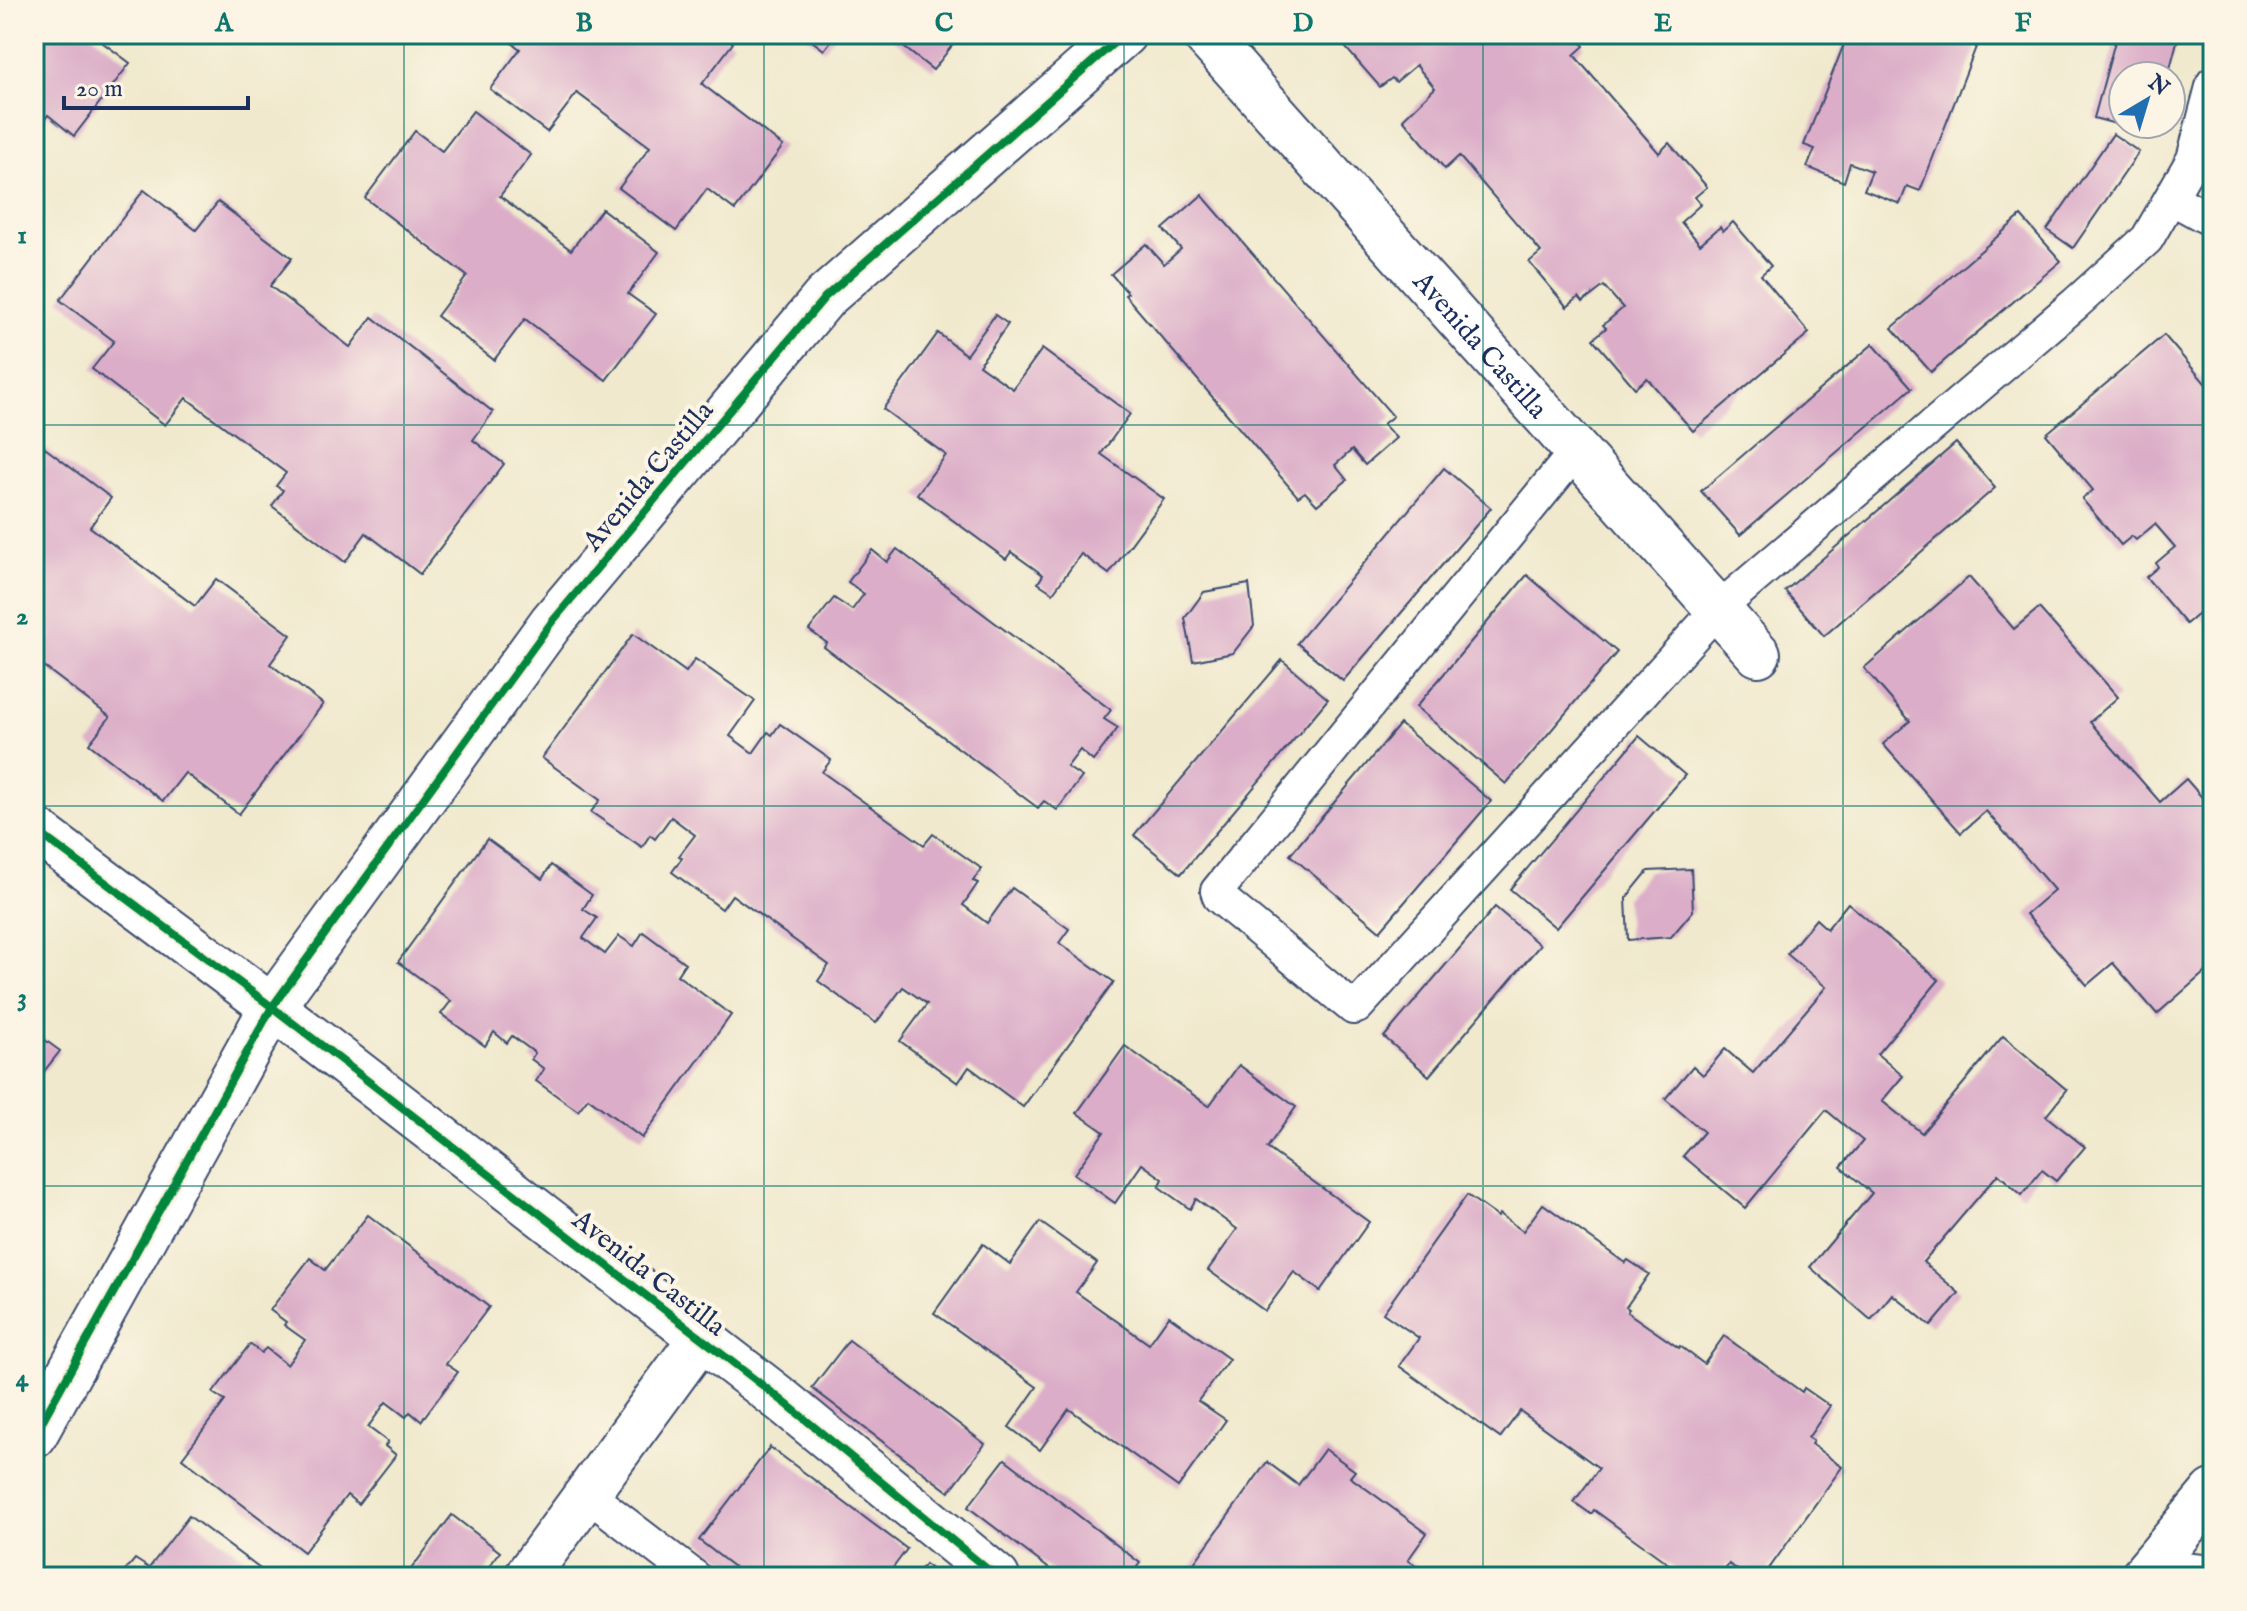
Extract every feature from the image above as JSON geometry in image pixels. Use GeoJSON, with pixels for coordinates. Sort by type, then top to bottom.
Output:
{"type":"FeatureCollection","features":[{"type":"Feature","properties":{"kind":"street","name":"Avenida Castilla"},"geometry":{"type":"LineString","coordinates":[[34,1436],[272,1007],[551,623],[825,297],[1124,34]]}},
{"type":"Feature","properties":{"kind":"street","name":"Avenida Castilla"},"geometry":{"type":"LineString","coordinates":[[1204,34],[1758,654]]}},
{"type":"Feature","properties":{"kind":"street","name":"Avenida Castilla"},"geometry":{"type":"LineString","coordinates":[[34,829],[272,1007],[784,1402],[997,1577]]}},
{"type":"Feature","properties":{"kind":"street"},"geometry":{"type":"LineString","coordinates":[[526,1577],[701,1338]]}},
{"type":"Feature","properties":{"kind":"street"},"geometry":{"type":"LineString","coordinates":[[2146,1572],[2213,1492]]}},
{"type":"Feature","properties":{"kind":"lane"},"geometry":{"type":"LineString","coordinates":[[1577,450],[1217,891],[1219,897],[1353,1008],[1718,609],[2147,239],[2193,159],[2213,83]]}},
{"type":"Feature","properties":{"kind":"lane"},"geometry":{"type":"LineString","coordinates":[[2171,198],[2213,221]]}},
{"type":"Feature","properties":{"kind":"lane"},"geometry":{"type":"LineString","coordinates":[[588,1495],[695,1577]]}},
{"type":"Feature","properties":{"kind":"lane"},"geometry":{"type":"LineString","coordinates":[[2146,1572],[2213,1572]]}},
{"type":"Feature","properties":{"kind":"building"},"geometry":{"type":"Polygon","coordinates":[[[34,34],[91,34],[130,63],[74,136],[48,115],[34,133],[34,34]]]}},
{"type":"Feature","properties":{"kind":"building"},"geometry":{"type":"Polygon","coordinates":[[[500,34],[636,34],[645,41],[650,34],[720,34],[733,43],[702,84],[783,146],[735,210],[707,189],[676,231],[619,188],[650,147],[577,93],[547,132],[490,89],[520,49],[500,34]]]}},
{"type":"Feature","properties":{"kind":"building"},"geometry":{"type":"Polygon","coordinates":[[[803,34],[836,34],[824,50],[803,34]]]}},
{"type":"Feature","properties":{"kind":"building"},"geometry":{"type":"Polygon","coordinates":[[[887,34],[961,34],[933,70],[887,34]]]}},
{"type":"Feature","properties":{"kind":"building"},"geometry":{"type":"Polygon","coordinates":[[[1345,34],[1574,34],[1584,46],[1574,55],[1659,153],[1669,143],[1707,187],[1695,197],[1701,204],[1681,222],[1700,244],[1720,227],[1723,231],[1733,222],[1771,266],[1761,275],[1809,333],[1693,431],[1647,378],[1635,388],[1593,339],[1606,328],[1603,325],[1623,308],[1604,286],[1583,302],[1579,297],[1567,307],[1529,262],[1541,252],[1459,156],[1445,169],[1403,119],[1435,88],[1416,65],[1396,82],[1392,78],[1380,87],[1339,40],[1345,34]]]}},
{"type":"Feature","properties":{"kind":"building"},"geometry":{"type":"Polygon","coordinates":[[[1848,34],[1981,34],[1920,191],[1907,186],[1900,204],[1864,190],[1872,171],[1850,163],[1844,182],[1807,167],[1815,149],[1804,145],[1848,34]]]}},
{"type":"Feature","properties":{"kind":"building"},"geometry":{"type":"Polygon","coordinates":[[[2117,34],[2179,34],[2172,60],[2110,60],[2117,34]]]}},
{"type":"Feature","properties":{"kind":"building"},"geometry":{"type":"Polygon","coordinates":[[[2107,71],[2107,122],[2094,118],[2107,71]]]}},
{"type":"Feature","properties":{"kind":"building"},"geometry":{"type":"Polygon","coordinates":[[[473,111],[531,155],[500,196],[571,250],[602,209],[659,252],[628,294],[656,314],[606,380],[525,319],[494,360],[437,316],[467,276],[365,198],[415,131],[442,151],[473,111]]]}},
{"type":"Feature","properties":{"kind":"building"},"geometry":{"type":"Polygon","coordinates":[[[2109,140],[2122,140],[2139,152],[2073,248],[2047,230],[2109,140]]]}},
{"type":"Feature","properties":{"kind":"building"},"geometry":{"type":"Polygon","coordinates":[[[144,190],[196,230],[218,202],[292,258],[270,286],[350,347],[372,317],[493,412],[473,440],[504,464],[420,574],[366,533],[345,562],[272,506],[283,490],[276,486],[286,473],[186,398],[165,425],[92,369],[114,341],[60,300],[144,190]]]}},
{"type":"Feature","properties":{"kind":"building"},"geometry":{"type":"Polygon","coordinates":[[[1202,195],[1393,416],[1383,424],[1396,438],[1365,465],[1352,450],[1335,465],[1347,480],[1317,505],[1305,492],[1298,497],[1125,295],[1128,293],[1111,274],[1146,244],[1164,264],[1181,249],[1163,229],[1202,195]]]}},
{"type":"Feature","properties":{"kind":"building"},"geometry":{"type":"Polygon","coordinates":[[[2021,216],[2061,261],[1931,372],[1892,328],[2021,216]]]}},
{"type":"Feature","properties":{"kind":"building"},"geometry":{"type":"Polygon","coordinates":[[[995,315],[1008,324],[979,365],[1013,389],[1042,349],[1130,414],[1101,454],[1164,499],[1109,574],[1081,554],[1053,593],[1038,583],[1043,575],[1011,552],[1006,559],[917,494],[946,455],[883,409],[938,333],[966,355],[995,315]]]}},
{"type":"Feature","properties":{"kind":"building"},"geometry":{"type":"Polygon","coordinates":[[[2164,335],[2210,389],[2213,387],[2213,632],[2198,614],[2186,624],[2146,577],[2158,567],[2156,563],[2175,547],[2155,524],[2136,540],[2132,536],[2121,545],[2082,499],[2093,490],[2046,434],[2164,335]]]}},
{"type":"Feature","properties":{"kind":"building"},"geometry":{"type":"Polygon","coordinates":[[[1873,344],[1912,388],[1740,535],[1701,491],[1873,344]]]}},
{"type":"Feature","properties":{"kind":"building"},"geometry":{"type":"Polygon","coordinates":[[[37,442],[111,498],[90,527],[195,606],[216,579],[291,635],[270,664],[323,704],[239,814],[185,773],[163,801],[89,744],[110,717],[34,659],[34,445],[37,442]]]}},
{"type":"Feature","properties":{"kind":"building"},"geometry":{"type":"Polygon","coordinates":[[[1956,443],[1995,488],[1824,636],[1785,591],[1956,443]]]}},
{"type":"Feature","properties":{"kind":"building"},"geometry":{"type":"Polygon","coordinates":[[[1444,468],[1491,508],[1343,681],[1297,643],[1444,468]]]}},
{"type":"Feature","properties":{"kind":"building"},"geometry":{"type":"Polygon","coordinates":[[[897,549],[1111,710],[1104,719],[1118,728],[1093,761],[1080,750],[1067,767],[1082,777],[1057,810],[1044,801],[1038,808],[824,647],[827,643],[809,630],[834,598],[852,610],[864,594],[848,582],[872,550],[887,562],[897,549]]]}},
{"type":"Feature","properties":{"kind":"building"},"geometry":{"type":"Polygon","coordinates":[[[1527,575],[1617,652],[1506,784],[1416,707],[1527,575]]]}},
{"type":"Feature","properties":{"kind":"building"},"geometry":{"type":"Polygon","coordinates":[[[1969,577],[2014,629],[2039,608],[2118,697],[2090,722],[2160,802],[2186,779],[2213,810],[2213,965],[2157,1014],[2113,963],[2087,985],[2026,914],[2054,890],[1986,811],[1961,833],[1883,744],[1910,721],[1864,668],[1969,577]]]}},
{"type":"Feature","properties":{"kind":"building"},"geometry":{"type":"Polygon","coordinates":[[[1249,584],[1254,626],[1233,653],[1193,661],[1185,618],[1204,592],[1249,584]]]}},
{"type":"Feature","properties":{"kind":"building"},"geometry":{"type":"Polygon","coordinates":[[[633,634],[686,672],[695,659],[755,701],[730,736],[753,753],[768,732],[772,735],[780,724],[831,760],[822,772],[924,845],[933,834],[982,869],[973,881],[978,883],[963,905],[987,923],[1012,888],[1069,929],[1059,943],[1114,982],[1023,1107],[969,1067],[958,1083],[900,1041],[927,1004],[903,987],[876,1023],[818,981],[829,965],[732,895],[722,909],[672,872],[682,858],[679,856],[695,835],[671,817],[655,839],[650,835],[642,847],[591,812],[600,800],[542,758],[633,634]]]}},
{"type":"Feature","properties":{"kind":"building"},"geometry":{"type":"Polygon","coordinates":[[[1282,660],[1328,699],[1181,874],[1134,835],[1282,660]]]}},
{"type":"Feature","properties":{"kind":"building"},"geometry":{"type":"Polygon","coordinates":[[[1400,724],[1491,801],[1380,931],[1290,855],[1400,724]]]}},
{"type":"Feature","properties":{"kind":"building"},"geometry":{"type":"Polygon","coordinates":[[[1639,736],[1685,775],[1556,928],[1510,889],[1639,736]]]}},
{"type":"Feature","properties":{"kind":"building"},"geometry":{"type":"Polygon","coordinates":[[[487,839],[542,879],[551,865],[592,895],[583,909],[597,918],[583,938],[605,954],[619,936],[634,946],[643,932],[685,963],[677,975],[731,1015],[642,1138],[588,1098],[578,1111],[536,1081],[544,1069],[531,1059],[535,1053],[512,1036],[507,1043],[494,1032],[485,1046],[441,1014],[451,1001],[398,962],[487,839]]]}},
{"type":"Feature","properties":{"kind":"building"},"geometry":{"type":"Polygon","coordinates":[[[1691,869],[1693,911],[1671,937],[1628,940],[1626,898],[1648,871],[1691,869]]]}},
{"type":"Feature","properties":{"kind":"building"},"geometry":{"type":"Polygon","coordinates":[[[1848,903],[1939,980],[1877,1054],[1903,1076],[1882,1101],[1922,1133],[2003,1036],[2067,1090],[2046,1116],[2085,1147],[2056,1181],[2042,1170],[2022,1195],[1998,1174],[1923,1262],[1959,1293],[1931,1326],[1892,1294],[1871,1320],[1810,1267],[1872,1193],[1841,1167],[1863,1141],[1826,1110],[1745,1208],[1683,1156],[1704,1132],[1665,1099],[1693,1066],[1703,1075],[1725,1049],[1753,1073],[1826,987],[1787,954],[1816,919],[1827,929],[1848,903]]]}},
{"type":"Feature","properties":{"kind":"building"},"geometry":{"type":"Polygon","coordinates":[[[1495,907],[1540,945],[1429,1076],[1384,1037],[1495,907]]]}},
{"type":"Feature","properties":{"kind":"building"},"geometry":{"type":"Polygon","coordinates":[[[34,1032],[60,1051],[34,1084],[34,1032]]]}},
{"type":"Feature","properties":{"kind":"building"},"geometry":{"type":"Polygon","coordinates":[[[1125,1046],[1209,1106],[1239,1065],[1296,1107],[1267,1148],[1369,1222],[1320,1291],[1294,1272],[1265,1311],[1208,1270],[1237,1229],[1196,1199],[1190,1209],[1159,1187],[1163,1179],[1142,1164],[1115,1203],[1074,1174],[1104,1132],[1077,1113],[1125,1046]]]}},
{"type":"Feature","properties":{"kind":"building"},"geometry":{"type":"Polygon","coordinates":[[[1467,1195],[1523,1231],[1543,1204],[1625,1263],[1628,1260],[1649,1274],[1626,1307],[1629,1309],[1627,1312],[1704,1364],[1724,1336],[1802,1392],[1804,1388],[1830,1406],[1808,1438],[1813,1441],[1811,1444],[1842,1467],[1763,1577],[1748,1577],[1729,1564],[1720,1577],[1680,1577],[1674,1573],[1677,1570],[1594,1510],[1591,1514],[1574,1502],[1599,1468],[1520,1411],[1500,1438],[1399,1366],[1419,1338],[1383,1313],[1467,1195]]]}},
{"type":"Feature","properties":{"kind":"building"},"geometry":{"type":"Polygon","coordinates":[[[368,1215],[489,1307],[446,1364],[458,1372],[421,1421],[410,1412],[406,1417],[386,1402],[368,1427],[388,1442],[385,1446],[396,1455],[358,1504],[347,1495],[304,1552],[182,1458],[225,1401],[213,1393],[250,1344],[261,1353],[266,1348],[287,1365],[305,1340],[270,1310],[310,1258],[325,1270],[368,1215]]]}},
{"type":"Feature","properties":{"kind":"building"},"geometry":{"type":"Polygon","coordinates":[[[1040,1222],[1097,1263],[1076,1292],[1149,1344],[1169,1316],[1229,1359],[1198,1401],[1226,1420],[1178,1487],[1069,1409],[1040,1450],[1009,1427],[1037,1387],[934,1313],[983,1244],[1010,1264],[1040,1222]]]}},
{"type":"Feature","properties":{"kind":"building"},"geometry":{"type":"Polygon","coordinates":[[[849,1340],[985,1444],[949,1492],[812,1388],[849,1340]]]}},
{"type":"Feature","properties":{"kind":"building"},"geometry":{"type":"Polygon","coordinates":[[[770,1447],[907,1549],[886,1577],[747,1577],[699,1540],[770,1447]]]}},
{"type":"Feature","properties":{"kind":"building"},"geometry":{"type":"Polygon","coordinates":[[[1325,1449],[1355,1471],[1350,1477],[1427,1533],[1408,1560],[1432,1577],[1184,1577],[1267,1462],[1298,1485],[1325,1449]]]}},
{"type":"Feature","properties":{"kind":"building"},"geometry":{"type":"Polygon","coordinates":[[[1005,1459],[1140,1563],[1129,1577],[1060,1577],[968,1507],[1005,1459]]]}},
{"type":"Feature","properties":{"kind":"building"},"geometry":{"type":"Polygon","coordinates":[[[452,1515],[500,1552],[481,1577],[405,1577],[452,1515]]]}},
{"type":"Feature","properties":{"kind":"building"},"geometry":{"type":"Polygon","coordinates":[[[189,1516],[271,1577],[120,1577],[135,1559],[149,1568],[189,1516]]]}},
{"type":"Feature","properties":{"kind":"building"},"geometry":{"type":"Polygon","coordinates":[[[925,1564],[942,1577],[915,1577],[925,1564]]]}},
{"type":"Feature","properties":{"kind":"cycle path"},"geometry":{"type":"LineString","coordinates":[[34,1436],[272,1007],[551,623],[825,297],[1124,34]]}},
{"type":"Feature","properties":{"kind":"cycle path"},"geometry":{"type":"LineString","coordinates":[[34,829],[272,1007],[784,1402],[997,1577]]}}]}
